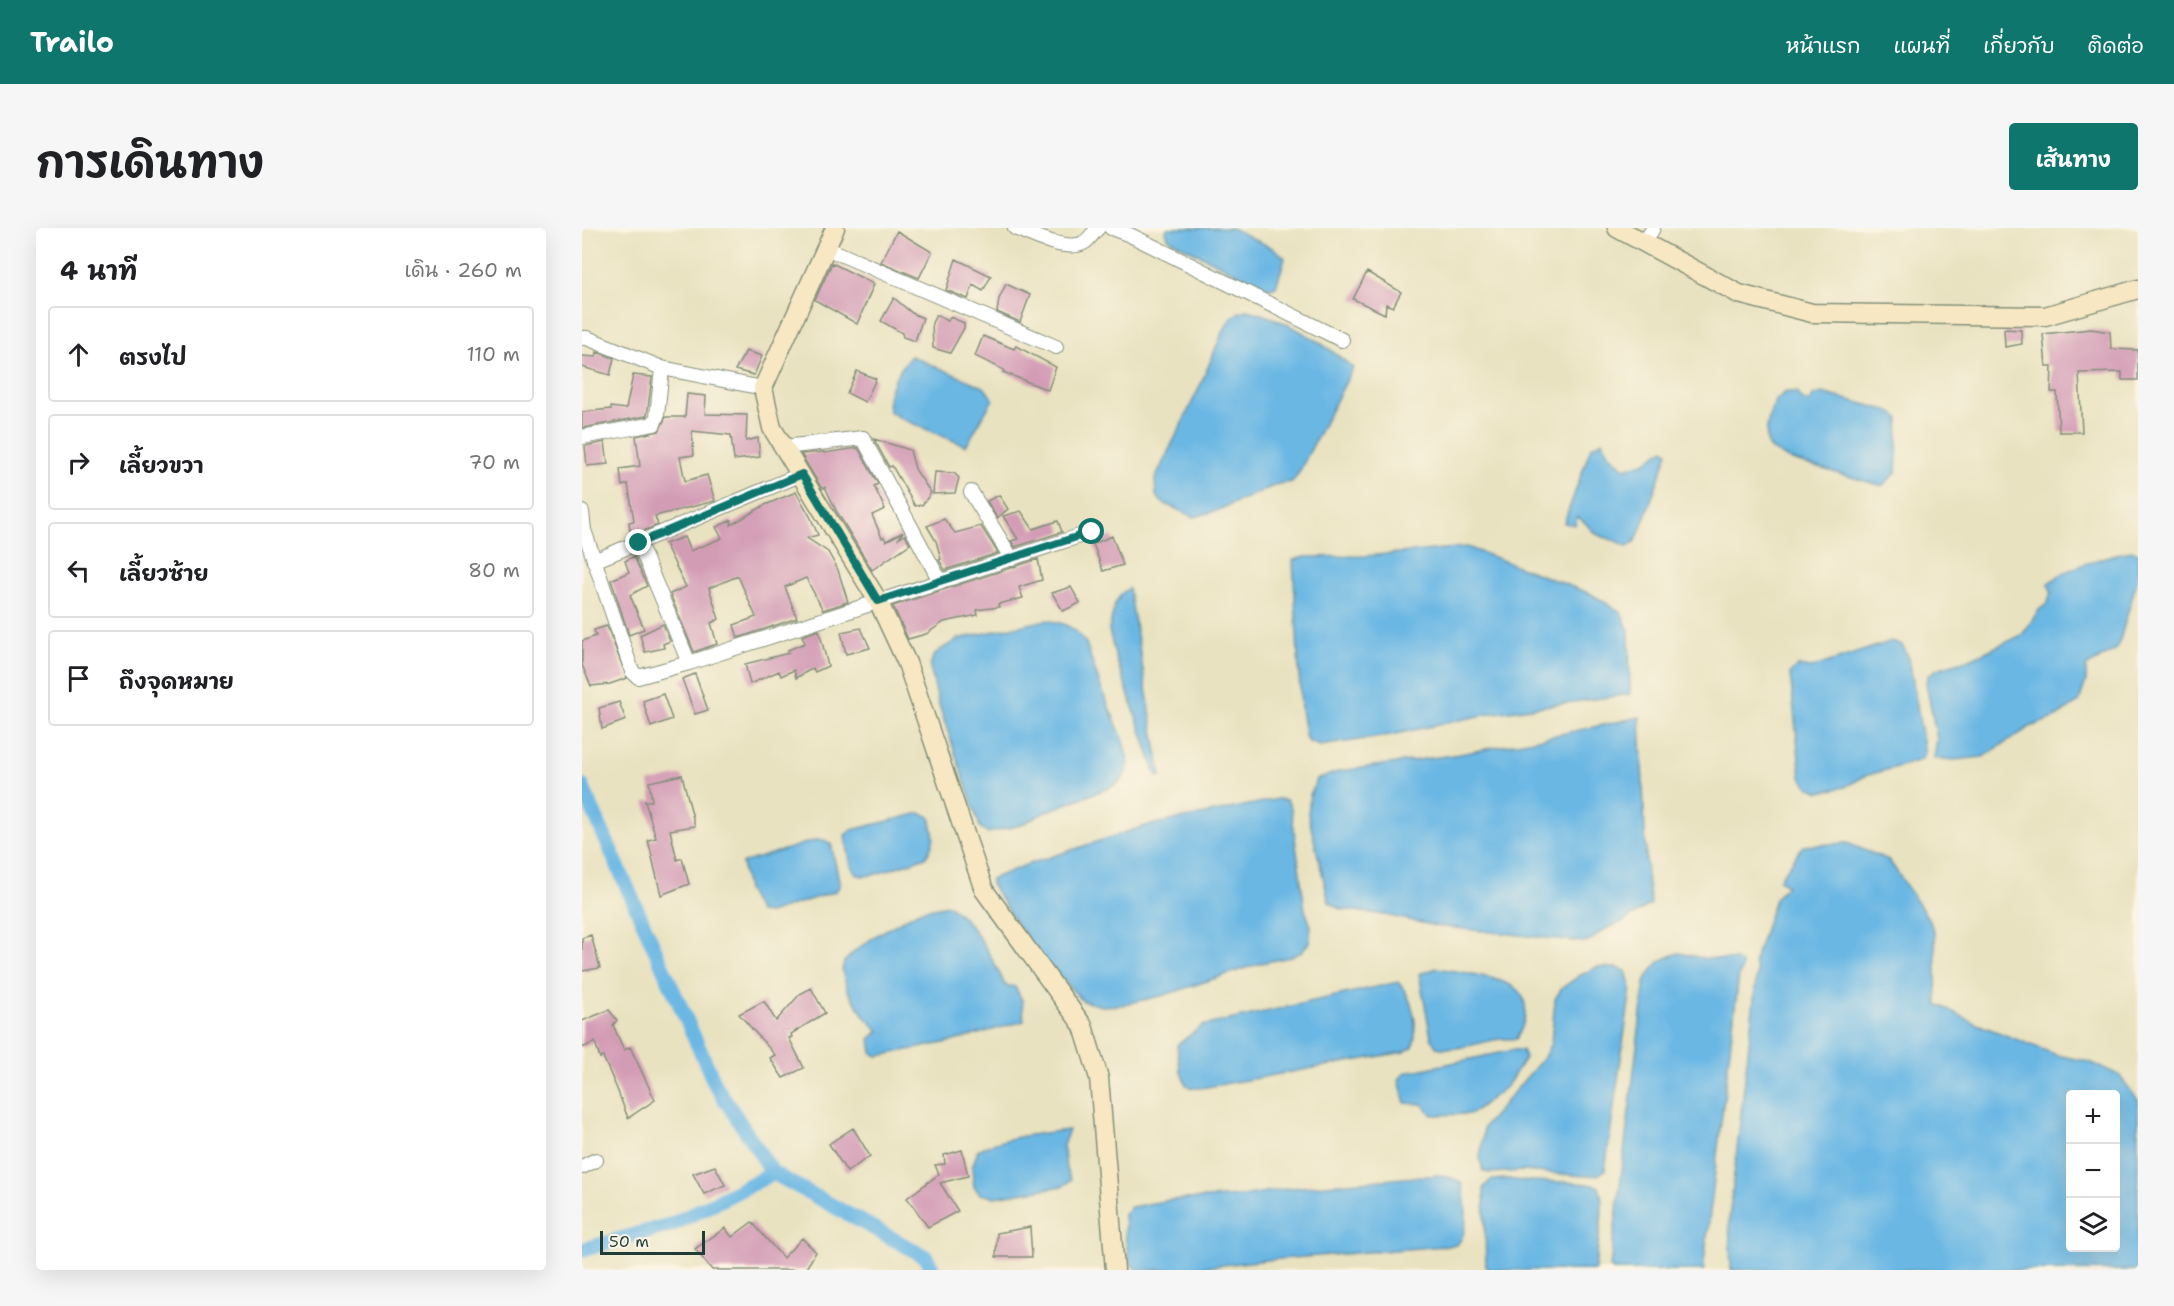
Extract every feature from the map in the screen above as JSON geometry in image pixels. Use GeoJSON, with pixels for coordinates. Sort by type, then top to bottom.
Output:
{"type":"FeatureCollection","features":[{"type":"Feature","properties":{"kind":"street"},"geometry":{"type":"LineString","coordinates":[[835,228],[763,388],[772,428],[878,601],[906,663],[984,890],[1083,1026],[1099,1078],[1115,1270]]}},
{"type":"Feature","properties":{"kind":"street"},"geometry":{"type":"LineString","coordinates":[[1015,228],[1052,242],[1075,246],[1085,242],[1098,228]]}},
{"type":"Feature","properties":{"kind":"street"},"geometry":{"type":"LineString","coordinates":[[1111,228],[1130,235],[1342,340]]}},
{"type":"Feature","properties":{"kind":"street"},"geometry":{"type":"LineString","coordinates":[[1617,228],[1649,236],[1739,294],[1812,313],[2045,316],[2138,289]]}},
{"type":"Feature","properties":{"kind":"street"},"geometry":{"type":"LineString","coordinates":[[826,248],[1056,347]]}},
{"type":"Feature","properties":{"kind":"street"},"geometry":{"type":"LineString","coordinates":[[582,338],[662,368],[763,388]]}},
{"type":"Feature","properties":{"kind":"street"},"geometry":{"type":"LineString","coordinates":[[582,437],[654,424],[657,416],[662,368]]}},
{"type":"Feature","properties":{"kind":"street"},"geometry":{"type":"LineString","coordinates":[[784,447],[862,438],[940,581]]}},
{"type":"Feature","properties":{"kind":"street"},"geometry":{"type":"LineString","coordinates":[[594,561],[802,474]]}},
{"type":"Feature","properties":{"kind":"street"},"geometry":{"type":"LineString","coordinates":[[971,492],[1012,559]]}},
{"type":"Feature","properties":{"kind":"street"},"geometry":{"type":"LineString","coordinates":[[582,512],[584,530],[594,561],[632,671],[638,677],[689,663],[1092,532]]}},
{"type":"Feature","properties":{"kind":"street"},"geometry":{"type":"LineString","coordinates":[[639,543],[689,663]]}},
{"type":"Feature","properties":{"kind":"street"},"geometry":{"type":"LineString","coordinates":[[582,1167],[596,1160]]}},
{"type":"Feature","properties":{"kind":"water"},"geometry":{"type":"Polygon","coordinates":[[[1167,228],[1232,228],[1276,250],[1285,258],[1276,287],[1265,288],[1178,244],[1169,239],[1167,228]]]}},
{"type":"Feature","properties":{"kind":"water"},"geometry":{"type":"Polygon","coordinates":[[[1246,310],[1275,319],[1302,332],[1353,368],[1292,482],[1278,484],[1216,511],[1194,517],[1163,503],[1156,496],[1155,479],[1229,321],[1238,313],[1246,310]]]}},
{"type":"Feature","properties":{"kind":"water"},"geometry":{"type":"Polygon","coordinates":[[[911,356],[984,387],[993,399],[966,446],[900,418],[889,411],[891,388],[901,368],[911,356]]]}},
{"type":"Feature","properties":{"kind":"water"},"geometry":{"type":"Polygon","coordinates":[[[1786,392],[1797,392],[1800,398],[1809,403],[1813,396],[1822,393],[1890,411],[1899,418],[1896,473],[1882,486],[1788,459],[1768,447],[1769,416],[1775,402],[1786,392]]]}},
{"type":"Feature","properties":{"kind":"water"},"geometry":{"type":"Polygon","coordinates":[[[1603,441],[1608,453],[1624,468],[1644,463],[1664,449],[1668,453],[1638,536],[1633,544],[1626,546],[1595,533],[1577,517],[1575,525],[1564,523],[1591,447],[1603,441]]]}},
{"type":"Feature","properties":{"kind":"water"},"geometry":{"type":"Polygon","coordinates":[[[1467,547],[1591,594],[1621,612],[1629,631],[1630,694],[1488,714],[1391,735],[1320,746],[1306,739],[1301,710],[1293,560],[1305,557],[1365,556],[1467,547]]]}},
{"type":"Feature","properties":{"kind":"water"},"geometry":{"type":"Polygon","coordinates":[[[2134,551],[2138,553],[2138,577],[2120,640],[2115,650],[2086,667],[2086,681],[2079,702],[2056,717],[2030,727],[1983,757],[1954,760],[1934,758],[1937,739],[1926,683],[1928,676],[1937,669],[1970,659],[2022,635],[2039,610],[2048,603],[2051,591],[2048,584],[2055,578],[2088,563],[2134,551]]]}},
{"type":"Feature","properties":{"kind":"water"},"geometry":{"type":"Polygon","coordinates":[[[1129,588],[1161,776],[1157,777],[1115,655],[1109,630],[1115,604],[1121,594],[1129,588]]]}},
{"type":"Feature","properties":{"kind":"water"},"geometry":{"type":"Polygon","coordinates":[[[1047,620],[1064,624],[1075,630],[1086,643],[1101,688],[1122,737],[1129,765],[1122,780],[1111,787],[1047,811],[1021,825],[988,833],[980,827],[939,705],[930,667],[933,657],[940,650],[958,639],[1047,620]]]}},
{"type":"Feature","properties":{"kind":"water"},"geometry":{"type":"Polygon","coordinates":[[[1892,641],[1902,645],[1909,658],[1925,753],[1921,760],[1865,776],[1845,787],[1820,792],[1808,787],[1801,777],[1790,673],[1798,666],[1811,668],[1892,641]]]}},
{"type":"Feature","properties":{"kind":"water"},"geometry":{"type":"Polygon","coordinates":[[[1640,717],[1647,877],[1651,904],[1622,922],[1584,942],[1436,926],[1385,915],[1340,909],[1329,902],[1308,814],[1310,795],[1317,779],[1340,771],[1460,754],[1640,717]]]}},
{"type":"Feature","properties":{"kind":"water"},"geometry":{"type":"Polygon","coordinates":[[[1278,799],[1287,800],[1291,808],[1305,910],[1311,926],[1309,942],[1302,952],[1290,957],[1261,963],[1165,995],[1121,1005],[1102,1006],[1083,1001],[1051,968],[1018,926],[991,884],[991,879],[1026,865],[1145,826],[1278,799]]]}},
{"type":"Feature","properties":{"kind":"water"},"geometry":{"type":"Polygon","coordinates":[[[920,813],[930,817],[933,834],[932,846],[926,857],[873,875],[856,874],[851,866],[845,835],[852,830],[920,813]]]}},
{"type":"Feature","properties":{"kind":"water"},"geometry":{"type":"Polygon","coordinates":[[[816,840],[824,840],[831,844],[840,885],[836,891],[769,913],[759,912],[747,890],[742,863],[816,840]]]}},
{"type":"Feature","properties":{"kind":"water"},"geometry":{"type":"Polygon","coordinates":[[[1847,843],[1889,860],[1930,921],[1935,936],[1937,1004],[1977,1024],[2057,1055],[2090,1062],[2119,1075],[2138,1100],[2138,1270],[1731,1270],[1729,1220],[1757,972],[1754,962],[1775,899],[1787,885],[1779,880],[1803,846],[1847,843]]]}},
{"type":"Feature","properties":{"kind":"water"},"geometry":{"type":"Polygon","coordinates":[[[948,905],[974,930],[1005,985],[1015,987],[1022,1000],[1024,1021],[954,1041],[878,1056],[872,1053],[870,1039],[879,1031],[865,1017],[848,991],[842,970],[844,962],[877,935],[919,911],[948,905]]]}},
{"type":"Feature","properties":{"kind":"water"},"geometry":{"type":"Polygon","coordinates":[[[1679,953],[1703,958],[1735,960],[1741,964],[1742,968],[1739,975],[1704,1262],[1705,1270],[1613,1270],[1610,1267],[1645,981],[1659,962],[1679,953]]]}},
{"type":"Feature","properties":{"kind":"water"},"geometry":{"type":"Polygon","coordinates":[[[1597,967],[1618,968],[1626,971],[1631,988],[1605,1170],[1598,1175],[1585,1176],[1523,1171],[1490,1173],[1483,1171],[1480,1159],[1484,1127],[1544,1057],[1551,1043],[1555,999],[1562,988],[1597,967]]]}},
{"type":"Feature","properties":{"kind":"water"},"geometry":{"type":"Polygon","coordinates":[[[1437,968],[1489,978],[1515,988],[1524,999],[1525,1006],[1524,1020],[1516,1039],[1496,1040],[1456,1048],[1436,1047],[1431,1037],[1419,974],[1437,968]]]}},
{"type":"Feature","properties":{"kind":"water"},"geometry":{"type":"Polygon","coordinates":[[[1398,982],[1408,996],[1415,1021],[1413,1047],[1404,1052],[1201,1088],[1186,1085],[1180,1069],[1177,1045],[1202,1026],[1398,982]]]}},
{"type":"Feature","properties":{"kind":"water"},"geometry":{"type":"Polygon","coordinates":[[[1522,1050],[1525,1058],[1507,1086],[1471,1114],[1432,1115],[1422,1104],[1405,1103],[1399,1080],[1404,1073],[1522,1050]]]}},
{"type":"Feature","properties":{"kind":"water"},"geometry":{"type":"Polygon","coordinates":[[[1069,1130],[1063,1145],[1066,1169],[1071,1180],[1063,1186],[994,1197],[980,1194],[974,1187],[972,1168],[978,1150],[1011,1139],[1069,1130]]]}},
{"type":"Feature","properties":{"kind":"water"},"geometry":{"type":"Polygon","coordinates":[[[1439,1175],[1455,1179],[1462,1184],[1466,1208],[1465,1224],[1464,1232],[1457,1245],[1267,1260],[1178,1270],[1137,1270],[1130,1263],[1124,1214],[1131,1207],[1170,1200],[1242,1196],[1291,1188],[1439,1175]]]}},
{"type":"Feature","properties":{"kind":"water"},"geometry":{"type":"Polygon","coordinates":[[[1508,1179],[1598,1186],[1601,1193],[1602,1214],[1595,1270],[1491,1270],[1486,1267],[1484,1187],[1491,1180],[1508,1179]]]}},
{"type":"Feature","properties":{"kind":"building"},"geometry":{"type":"Polygon","coordinates":[[[897,231],[932,252],[919,278],[881,262],[897,231]]]}},
{"type":"Feature","properties":{"kind":"building"},"geometry":{"type":"Polygon","coordinates":[[[956,259],[991,276],[983,291],[973,285],[968,299],[946,290],[956,259]]]}},
{"type":"Feature","properties":{"kind":"building"},"geometry":{"type":"Polygon","coordinates":[[[832,263],[874,284],[857,324],[815,300],[832,263]]]}},
{"type":"Feature","properties":{"kind":"building"},"geometry":{"type":"Polygon","coordinates":[[[1367,272],[1401,292],[1393,307],[1386,304],[1385,314],[1353,299],[1367,272]]]}},
{"type":"Feature","properties":{"kind":"building"},"geometry":{"type":"Polygon","coordinates":[[[1006,284],[1030,295],[1020,322],[997,312],[999,299],[1006,284]]]}},
{"type":"Feature","properties":{"kind":"building"},"geometry":{"type":"Polygon","coordinates":[[[894,298],[912,313],[923,318],[915,341],[903,337],[902,333],[881,321],[894,298]]]}},
{"type":"Feature","properties":{"kind":"building"},"geometry":{"type":"Polygon","coordinates":[[[936,315],[948,321],[950,317],[964,323],[964,328],[950,353],[933,348],[932,323],[936,315]]]}},
{"type":"Feature","properties":{"kind":"building"},"geometry":{"type":"Polygon","coordinates":[[[2004,329],[2021,330],[2022,344],[2005,347],[2004,329]]]}},
{"type":"Feature","properties":{"kind":"building"},"geometry":{"type":"Polygon","coordinates":[[[2091,329],[2110,332],[2111,349],[2138,350],[2138,380],[2122,380],[2122,372],[2079,373],[2082,432],[2059,432],[2057,392],[2051,392],[2052,366],[2046,366],[2043,334],[2091,329]]]}},
{"type":"Feature","properties":{"kind":"building"},"geometry":{"type":"Polygon","coordinates":[[[983,336],[1014,349],[1016,346],[1056,367],[1048,390],[1003,372],[1004,370],[975,356],[983,336]]]}},
{"type":"Feature","properties":{"kind":"building"},"geometry":{"type":"Polygon","coordinates":[[[746,351],[762,356],[754,375],[735,370],[746,351]]]}},
{"type":"Feature","properties":{"kind":"building"},"geometry":{"type":"Polygon","coordinates":[[[597,352],[614,358],[610,375],[582,367],[582,356],[596,357],[597,352]]]}},
{"type":"Feature","properties":{"kind":"building"},"geometry":{"type":"Polygon","coordinates":[[[857,371],[876,379],[865,402],[847,393],[857,371]]]}},
{"type":"Feature","properties":{"kind":"building"},"geometry":{"type":"Polygon","coordinates":[[[633,375],[652,377],[647,416],[582,428],[582,412],[611,409],[611,407],[626,409],[633,375]]]}},
{"type":"Feature","properties":{"kind":"building"},"geometry":{"type":"Polygon","coordinates":[[[687,394],[706,396],[705,414],[747,415],[746,441],[758,438],[760,457],[734,460],[731,435],[692,431],[694,455],[680,457],[685,481],[707,475],[715,501],[655,516],[658,525],[631,536],[629,522],[634,521],[628,484],[622,486],[620,469],[640,466],[636,436],[659,431],[666,417],[685,417],[687,394]]]}},
{"type":"Feature","properties":{"kind":"building"},"geometry":{"type":"Polygon","coordinates":[[[874,439],[910,450],[915,469],[931,493],[922,505],[915,506],[892,466],[889,467],[874,439]]]}},
{"type":"Feature","properties":{"kind":"building"},"geometry":{"type":"Polygon","coordinates":[[[605,442],[608,464],[587,466],[585,446],[605,442]]]}},
{"type":"Feature","properties":{"kind":"building"},"geometry":{"type":"Polygon","coordinates":[[[858,448],[878,484],[874,486],[885,509],[872,515],[882,538],[884,537],[886,541],[903,532],[899,538],[905,535],[910,544],[872,570],[837,512],[825,487],[822,489],[801,454],[858,448]]]}},
{"type":"Feature","properties":{"kind":"building"},"geometry":{"type":"Polygon","coordinates":[[[935,472],[954,473],[959,478],[955,493],[933,494],[935,472]]]}},
{"type":"Feature","properties":{"kind":"building"},"geometry":{"type":"Polygon","coordinates":[[[796,492],[818,535],[807,538],[828,552],[838,570],[848,602],[823,610],[806,578],[785,587],[797,618],[738,638],[734,625],[756,617],[738,576],[709,588],[719,619],[711,623],[717,644],[694,652],[670,594],[686,587],[665,544],[684,537],[690,551],[722,538],[716,527],[732,520],[731,525],[765,505],[796,492]]]}},
{"type":"Feature","properties":{"kind":"building"},"geometry":{"type":"Polygon","coordinates":[[[999,495],[1008,509],[997,518],[987,501],[999,495]]]}},
{"type":"Feature","properties":{"kind":"building"},"geometry":{"type":"Polygon","coordinates":[[[1021,511],[1033,529],[1058,521],[1062,532],[1015,547],[1011,541],[1018,539],[1003,516],[1021,511]]]}},
{"type":"Feature","properties":{"kind":"building"},"geometry":{"type":"Polygon","coordinates":[[[944,519],[955,533],[981,526],[998,553],[945,570],[939,560],[941,559],[936,541],[927,526],[944,519]]]}},
{"type":"Feature","properties":{"kind":"building"},"geometry":{"type":"Polygon","coordinates":[[[1112,536],[1123,565],[1103,571],[1093,544],[1112,536]]]}},
{"type":"Feature","properties":{"kind":"building"},"geometry":{"type":"Polygon","coordinates":[[[634,556],[647,586],[630,595],[644,629],[629,635],[611,580],[629,572],[625,561],[634,556]]]}},
{"type":"Feature","properties":{"kind":"building"},"geometry":{"type":"Polygon","coordinates":[[[1038,559],[1042,580],[1019,587],[1023,598],[998,604],[999,607],[977,610],[978,615],[944,622],[926,634],[908,639],[893,606],[1038,559]]]}},
{"type":"Feature","properties":{"kind":"building"},"geometry":{"type":"Polygon","coordinates":[[[1071,587],[1080,603],[1063,611],[1052,593],[1071,587]]]}},
{"type":"Feature","properties":{"kind":"building"},"geometry":{"type":"Polygon","coordinates":[[[663,624],[670,641],[663,644],[664,648],[645,652],[640,635],[663,624]]]}},
{"type":"Feature","properties":{"kind":"building"},"geometry":{"type":"Polygon","coordinates":[[[607,626],[627,678],[610,684],[591,686],[582,665],[582,641],[596,636],[594,630],[607,626]]]}},
{"type":"Feature","properties":{"kind":"building"},"geometry":{"type":"Polygon","coordinates":[[[861,628],[870,648],[846,654],[841,632],[861,628]]]}},
{"type":"Feature","properties":{"kind":"building"},"geometry":{"type":"Polygon","coordinates":[[[819,630],[828,666],[815,672],[813,668],[796,678],[794,670],[781,676],[779,671],[750,684],[745,664],[789,653],[788,650],[805,643],[802,636],[819,630]]]}},
{"type":"Feature","properties":{"kind":"building"},"geometry":{"type":"Polygon","coordinates":[[[695,674],[708,710],[695,714],[682,679],[695,674]]]}},
{"type":"Feature","properties":{"kind":"building"},"geometry":{"type":"Polygon","coordinates":[[[663,694],[672,719],[651,727],[643,701],[663,694]]]}},
{"type":"Feature","properties":{"kind":"building"},"geometry":{"type":"Polygon","coordinates":[[[619,702],[626,720],[602,729],[599,708],[619,702]]]}},
{"type":"Feature","properties":{"kind":"building"},"geometry":{"type":"Polygon","coordinates":[[[682,775],[695,826],[670,830],[677,860],[682,858],[689,884],[661,895],[648,840],[656,838],[645,801],[652,801],[649,782],[682,775]]]}},
{"type":"Feature","properties":{"kind":"building"},"geometry":{"type":"Polygon","coordinates":[[[591,935],[600,968],[582,971],[582,938],[591,935]]]}},
{"type":"Feature","properties":{"kind":"building"},"geometry":{"type":"Polygon","coordinates":[[[811,988],[825,1013],[791,1034],[792,1037],[789,1038],[804,1068],[783,1078],[770,1058],[775,1055],[739,1014],[764,1001],[776,1021],[800,994],[811,988]]]}},
{"type":"Feature","properties":{"kind":"building"},"geometry":{"type":"Polygon","coordinates":[[[609,1010],[617,1020],[613,1025],[624,1050],[630,1047],[655,1100],[628,1118],[595,1042],[582,1048],[582,1021],[609,1010]]]}},
{"type":"Feature","properties":{"kind":"building"},"geometry":{"type":"Polygon","coordinates":[[[853,1128],[870,1156],[847,1172],[829,1144],[853,1128]]]}},
{"type":"Feature","properties":{"kind":"building"},"geometry":{"type":"Polygon","coordinates":[[[962,1150],[968,1176],[940,1183],[958,1211],[928,1227],[907,1198],[939,1174],[935,1165],[945,1164],[944,1155],[962,1150]]]}},
{"type":"Feature","properties":{"kind":"building"},"geometry":{"type":"Polygon","coordinates":[[[715,1166],[725,1185],[704,1194],[693,1174],[715,1166]]]}},
{"type":"Feature","properties":{"kind":"building"},"geometry":{"type":"Polygon","coordinates":[[[752,1222],[783,1258],[802,1238],[816,1252],[805,1270],[712,1270],[695,1249],[725,1228],[732,1237],[752,1222]]]}},
{"type":"Feature","properties":{"kind":"building"},"geometry":{"type":"Polygon","coordinates":[[[1030,1227],[1032,1257],[996,1257],[997,1233],[1030,1227]]]}},
{"type":"Feature","properties":{"kind":"waterway"},"geometry":{"type":"LineString","coordinates":[[582,786],[716,1086],[773,1173],[926,1257],[933,1270]]}},
{"type":"Feature","properties":{"kind":"waterway"},"geometry":{"type":"LineString","coordinates":[[582,1250],[673,1224],[773,1173]]}},
{"type":"Feature","properties":{"kind":"route"},"geometry":{"type":"LineString","coordinates":[[639,543],[802,474],[878,601],[1092,532]]}}]}
